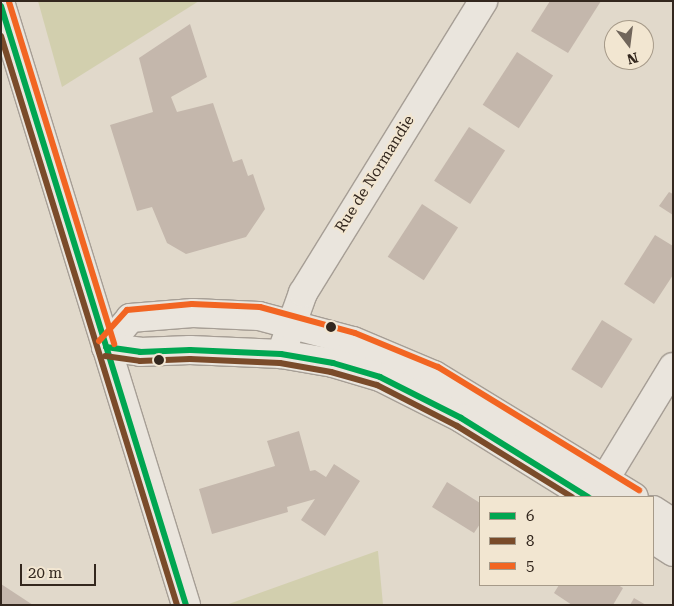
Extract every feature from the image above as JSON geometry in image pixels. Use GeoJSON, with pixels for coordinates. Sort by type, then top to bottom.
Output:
{"type":"FeatureCollection","features":[{"type":"Feature","properties":{"kind":"street","name":"Rue de Normandie"},"geometry":{"type":"LineString","coordinates":[[282,354],[290,324],[303,292],[361,194],[483,1]]}},
{"type":"Feature","properties":{"kind":"street"},"geometry":{"type":"LineString","coordinates":[[1,5],[186,605]]}},
{"type":"Feature","properties":{"kind":"street"},"geometry":{"type":"LineString","coordinates":[[106,347],[130,318],[220,314],[259,316],[377,349],[434,375],[595,491]]}},
{"type":"Feature","properties":{"kind":"street"},"geometry":{"type":"LineString","coordinates":[[106,347],[140,352],[190,350],[282,354],[333,363],[380,377],[419,394],[595,491],[628,496]]}},
{"type":"Feature","properties":{"kind":"street"},"geometry":{"type":"LineString","coordinates":[[595,491],[673,367]]}},
{"type":"Feature","properties":{"kind":"street"},"geometry":{"type":"LineString","coordinates":[[654,511],[673,523]]}},
{"type":"Feature","properties":{"kind":"street"},"geometry":{"type":"LineString","coordinates":[[654,540],[673,552]]}},
{"type":"Feature","properties":{"kind":"shaded area"},"geometry":{"type":"Polygon","coordinates":[[[38,1],[199,1],[62,87],[38,1]]]}},
{"type":"Feature","properties":{"kind":"shaded area"},"geometry":{"type":"Polygon","coordinates":[[[377,551],[383,605],[226,605],[377,551]]]}},
{"type":"Feature","properties":{"kind":"building"},"geometry":{"type":"Polygon","coordinates":[[[550,1],[601,1],[568,53],[531,31],[550,1]]]}},
{"type":"Feature","properties":{"kind":"building"},"geometry":{"type":"Polygon","coordinates":[[[190,24],[207,77],[171,97],[177,112],[213,103],[233,162],[242,159],[248,176],[253,174],[265,209],[246,237],[186,254],[167,243],[152,207],[137,211],[110,125],[153,112],[139,58],[190,24]]]}},
{"type":"Feature","properties":{"kind":"building"},"geometry":{"type":"Polygon","coordinates":[[[517,52],[553,75],[519,128],[483,105],[517,52]]]}},
{"type":"Feature","properties":{"kind":"building"},"geometry":{"type":"Polygon","coordinates":[[[469,127],[505,150],[470,204],[434,181],[469,127]]]}},
{"type":"Feature","properties":{"kind":"building"},"geometry":{"type":"Polygon","coordinates":[[[669,192],[673,194],[673,215],[659,206],[669,192]]]}},
{"type":"Feature","properties":{"kind":"building"},"geometry":{"type":"Polygon","coordinates":[[[422,204],[458,227],[424,280],[388,257],[422,204]]]}},
{"type":"Feature","properties":{"kind":"building"},"geometry":{"type":"Polygon","coordinates":[[[655,235],[673,246],[673,275],[654,304],[624,284],[655,235]]]}},
{"type":"Feature","properties":{"kind":"building"},"geometry":{"type":"Polygon","coordinates":[[[602,320],[633,339],[602,388],[571,369],[602,320]]]}},
{"type":"Feature","properties":{"kind":"building"},"geometry":{"type":"Polygon","coordinates":[[[299,431],[310,471],[315,470],[326,477],[334,464],[360,481],[325,536],[301,520],[315,499],[287,507],[288,512],[212,534],[199,489],[275,466],[267,441],[299,431]]]}},
{"type":"Feature","properties":{"kind":"building"},"geometry":{"type":"Polygon","coordinates":[[[447,482],[479,502],[479,526],[474,533],[432,507],[447,482]]]}},
{"type":"Feature","properties":{"kind":"building"},"geometry":{"type":"Polygon","coordinates":[[[1,584],[33,605],[1,605],[1,584]]]}},
{"type":"Feature","properties":{"kind":"building"},"geometry":{"type":"Polygon","coordinates":[[[558,586],[620,586],[623,588],[613,605],[572,605],[554,593],[558,586]]]}},
{"type":"Feature","properties":{"kind":"building"},"geometry":{"type":"Polygon","coordinates":[[[634,598],[646,605],[630,605],[634,598]]]}},
{"type":"Feature","properties":{"kind":"transit line","name":"5"},"geometry":{"type":"LineString","coordinates":[[9,2],[114,344]]}},
{"type":"Feature","properties":{"kind":"transit line","name":"6"},"geometry":{"type":"LineString","coordinates":[[1,6],[186,605]]}},
{"type":"Feature","properties":{"kind":"transit line","name":"8"},"geometry":{"type":"LineString","coordinates":[[1,36],[177,605]]}},
{"type":"Feature","properties":{"kind":"transit line","name":"5"},"geometry":{"type":"LineString","coordinates":[[99,341],[127,310],[192,304],[260,307],[355,333],[438,367],[639,490]]}},
{"type":"Feature","properties":{"kind":"transit line","name":"6"},"geometry":{"type":"LineString","coordinates":[[106,347],[140,352],[190,350],[281,354],[333,363],[380,377],[461,418],[586,496]]}},
{"type":"Feature","properties":{"kind":"transit line","name":"8"},"geometry":{"type":"LineString","coordinates":[[105,356],[140,361],[190,359],[280,363],[331,372],[377,385],[457,426],[570,496]]}}]}
